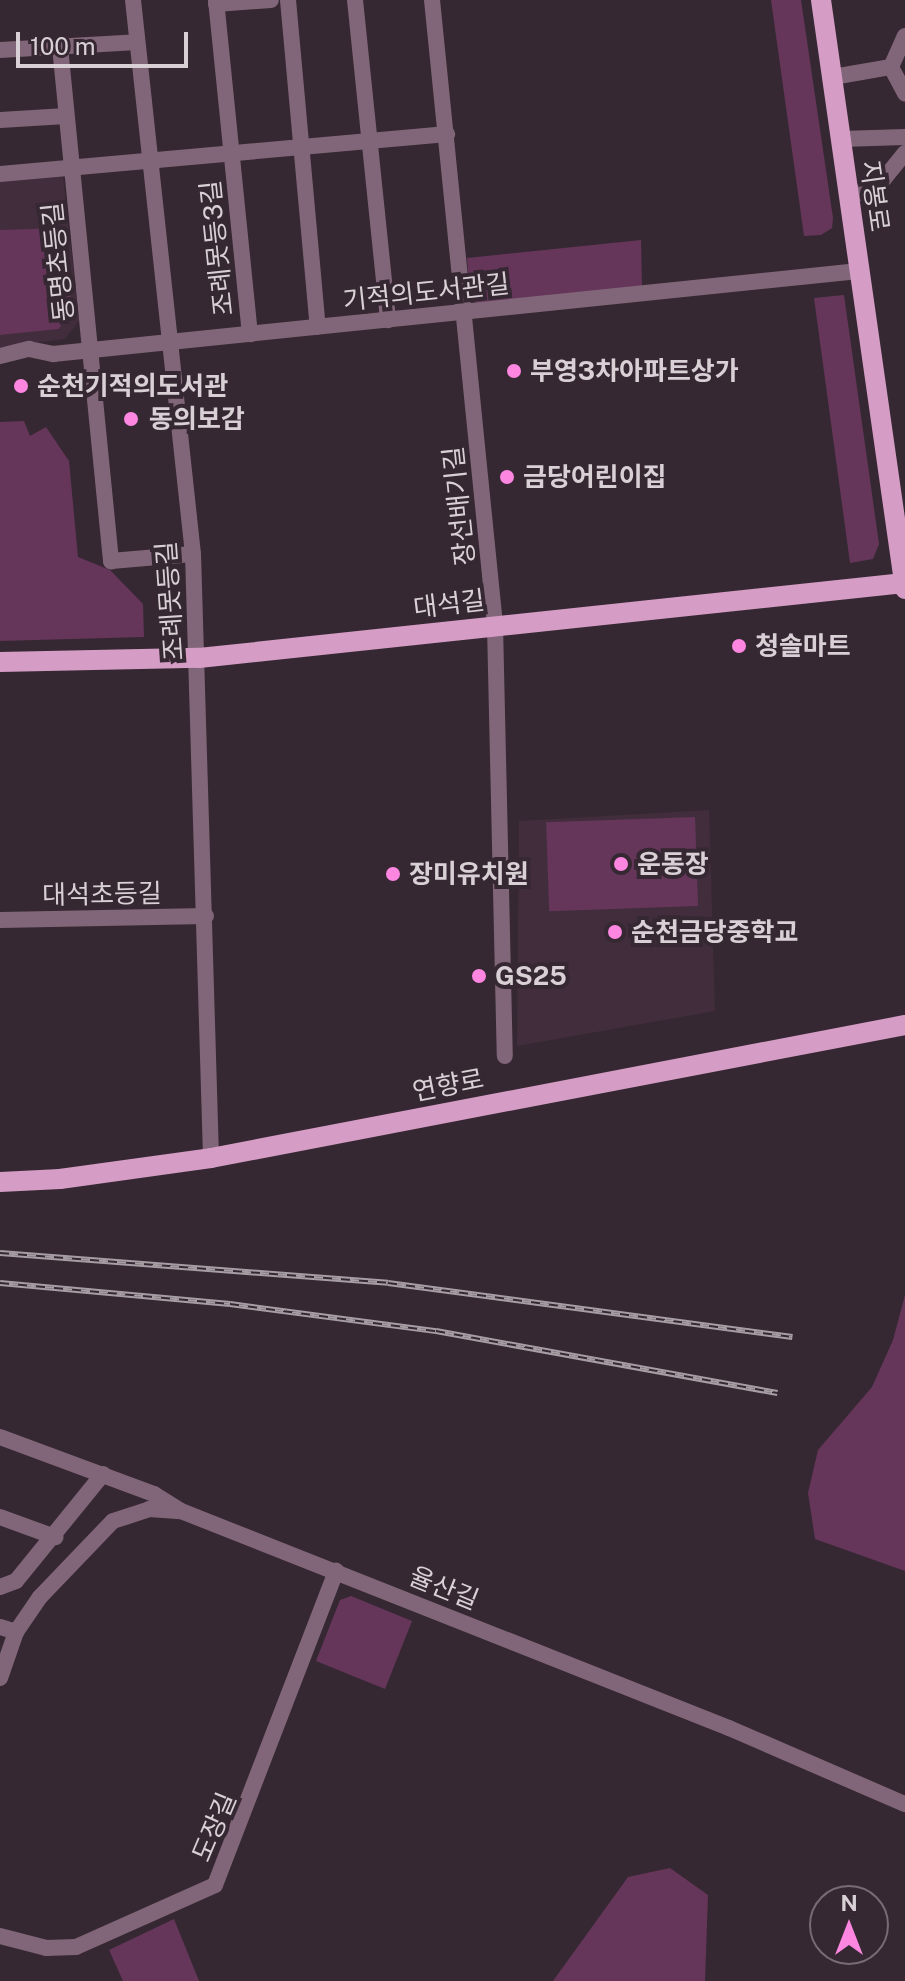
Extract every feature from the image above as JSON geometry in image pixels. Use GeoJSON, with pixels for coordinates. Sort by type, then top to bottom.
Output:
{"type":"FeatureCollection","features":[{"type":"Feature","properties":{"kind":"main road","name":"지봉로"},"geometry":{"type":"LineString","coordinates":[[821,0],[905,585]]}},
{"type":"Feature","properties":{"kind":"main road","name":"대석길"},"geometry":{"type":"LineString","coordinates":[[0,662],[199,658],[905,585]]}},
{"type":"Feature","properties":{"kind":"main road"},"geometry":{"type":"LineString","coordinates":[[879,1030],[905,1016]]}},
{"type":"Feature","properties":{"kind":"main road","name":"연향로"},"geometry":{"type":"LineString","coordinates":[[0,1182],[98,1175],[211,1158],[905,1025]]}},
{"type":"Feature","properties":{"kind":"street","name":"조례못등길"},"geometry":{"type":"LineString","coordinates":[[133,0],[148,164],[193,554],[199,658],[211,1158]]}},
{"type":"Feature","properties":{"kind":"street"},"geometry":{"type":"LineString","coordinates":[[216,2],[271,0]]}},
{"type":"Feature","properties":{"kind":"street"},"geometry":{"type":"LineString","coordinates":[[288,0],[318,327]]}},
{"type":"Feature","properties":{"kind":"street"},"geometry":{"type":"LineString","coordinates":[[355,0],[388,320]]}},
{"type":"Feature","properties":{"kind":"street","name":"장선배기길"},"geometry":{"type":"LineString","coordinates":[[432,0],[495,625],[505,1056]]}},
{"type":"Feature","properties":{"kind":"street","name":"조례못등3길"},"geometry":{"type":"LineString","coordinates":[[216,2],[250,334]]}},
{"type":"Feature","properties":{"kind":"street"},"geometry":{"type":"LineString","coordinates":[[891,67],[905,36]]}},
{"type":"Feature","properties":{"kind":"street"},"geometry":{"type":"LineString","coordinates":[[0,50],[137,42]]}},
{"type":"Feature","properties":{"kind":"street","name":"동명초등길"},"geometry":{"type":"LineString","coordinates":[[60,47],[111,561],[193,554]]}},
{"type":"Feature","properties":{"kind":"street"},"geometry":{"type":"LineString","coordinates":[[833,77],[891,67]]}},
{"type":"Feature","properties":{"kind":"street"},"geometry":{"type":"LineString","coordinates":[[891,67],[905,93]]}},
{"type":"Feature","properties":{"kind":"street"},"geometry":{"type":"LineString","coordinates":[[0,120],[66,116]]}},
{"type":"Feature","properties":{"kind":"street","name":"조례못등3길"},"geometry":{"type":"LineString","coordinates":[[148,164],[447,134]]}},
{"type":"Feature","properties":{"kind":"street"},"geometry":{"type":"LineString","coordinates":[[841,139],[905,137]]}},
{"type":"Feature","properties":{"kind":"street"},"geometry":{"type":"LineString","coordinates":[[850,198],[883,180],[905,153]]}},
{"type":"Feature","properties":{"kind":"street","name":"동명초등길"},"geometry":{"type":"LineString","coordinates":[[0,174],[148,164]]}},
{"type":"Feature","properties":{"kind":"street","name":"기적의도서관길"},"geometry":{"type":"LineString","coordinates":[[0,356],[29,349],[53,354],[859,271]]}},
{"type":"Feature","properties":{"kind":"street","name":"대석초등길"},"geometry":{"type":"LineString","coordinates":[[0,920],[206,916]]}},
{"type":"Feature","properties":{"kind":"street"},"geometry":{"type":"LineString","coordinates":[[0,1437],[164,1498],[181,1511]]}},
{"type":"Feature","properties":{"kind":"street"},"geometry":{"type":"LineString","coordinates":[[0,1587],[16,1581],[55,1537],[103,1474]]}},
{"type":"Feature","properties":{"kind":"street","name":"율산길"},"geometry":{"type":"LineString","coordinates":[[0,1678],[8,1629],[113,1521],[140,1510],[181,1511],[336,1571],[905,1804]]}},
{"type":"Feature","properties":{"kind":"street"},"geometry":{"type":"LineString","coordinates":[[0,1517],[55,1537]]}},
{"type":"Feature","properties":{"kind":"street","name":"도장길"},"geometry":{"type":"LineString","coordinates":[[0,1936],[46,1948],[76,1947],[215,1885],[336,1571]]}},
{"type":"Feature","properties":{"kind":"shaded area"},"geometry":{"type":"Polygon","coordinates":[[[771,0],[801,0],[833,218],[832,228],[821,235],[804,236],[771,0]]]}},
{"type":"Feature","properties":{"kind":"shaded area"},"geometry":{"type":"Polygon","coordinates":[[[63,176],[79,321],[65,339],[0,347],[0,181],[63,176]]]}},
{"type":"Feature","properties":{"kind":"shaded area"},"geometry":{"type":"Polygon","coordinates":[[[60,228],[72,305],[59,329],[0,335],[0,230],[60,228]]]}},
{"type":"Feature","properties":{"kind":"shaded area"},"geometry":{"type":"Polygon","coordinates":[[[641,240],[642,289],[476,303],[470,294],[467,258],[641,240]]]}},
{"type":"Feature","properties":{"kind":"shaded area"},"geometry":{"type":"Polygon","coordinates":[[[844,295],[879,544],[873,559],[850,563],[814,298],[844,295]]]}},
{"type":"Feature","properties":{"kind":"shaded area"},"geometry":{"type":"Polygon","coordinates":[[[24,421],[30,436],[46,427],[69,461],[78,557],[110,570],[143,604],[144,637],[0,641],[0,422],[24,421]]]}},
{"type":"Feature","properties":{"kind":"shaded area","name":"순천금당중학교"},"geometry":{"type":"Polygon","coordinates":[[[709,810],[715,1011],[517,1046],[519,821],[709,810]]]}},
{"type":"Feature","properties":{"kind":"shaded area","name":"운동장"},"geometry":{"type":"Polygon","coordinates":[[[695,817],[698,906],[549,911],[546,822],[695,817]]]}},
{"type":"Feature","properties":{"kind":"shaded area"},"geometry":{"type":"Polygon","coordinates":[[[905,1295],[905,1571],[815,1539],[808,1493],[818,1450],[872,1387],[893,1340],[905,1295]]]}},
{"type":"Feature","properties":{"kind":"shaded area"},"geometry":{"type":"Polygon","coordinates":[[[351,1596],[412,1621],[385,1689],[316,1661],[340,1600],[351,1596]]]}},
{"type":"Feature","properties":{"kind":"shaded area"},"geometry":{"type":"Polygon","coordinates":[[[670,1868],[708,1895],[705,1981],[553,1981],[628,1877],[670,1868]]]}},
{"type":"Feature","properties":{"kind":"shaded area"},"geometry":{"type":"Polygon","coordinates":[[[174,1919],[199,1981],[123,1981],[109,1950],[174,1919]]]}},
{"type":"Feature","properties":{"kind":"railway"},"geometry":{"type":"LineString","coordinates":[[0,1253],[388,1283],[792,1337]]}},
{"type":"Feature","properties":{"kind":"railway"},"geometry":{"type":"LineString","coordinates":[[0,1283],[230,1304],[436,1331],[777,1393]]}},
{"type":"Feature","properties":{"kind":"place","name":"부영3차아파트상가"},"geometry":{"type":"Point","coordinates":[514,371]}},
{"type":"Feature","properties":{"kind":"place","name":"순천기적의도서관"},"geometry":{"type":"Point","coordinates":[21,386]}},
{"type":"Feature","properties":{"kind":"place","name":"동의보감"},"geometry":{"type":"Point","coordinates":[131,419]}},
{"type":"Feature","properties":{"kind":"place","name":"금당어린이집"},"geometry":{"type":"Point","coordinates":[507,477]}},
{"type":"Feature","properties":{"kind":"place","name":"청솔마트"},"geometry":{"type":"Point","coordinates":[739,646]}},
{"type":"Feature","properties":{"kind":"place","name":"운동장"},"geometry":{"type":"Point","coordinates":[621,864]}},
{"type":"Feature","properties":{"kind":"place","name":"장미유치원"},"geometry":{"type":"Point","coordinates":[393,874]}},
{"type":"Feature","properties":{"kind":"place","name":"순천금당중학교"},"geometry":{"type":"Point","coordinates":[615,932]}},
{"type":"Feature","properties":{"kind":"place","name":"GS25"},"geometry":{"type":"Point","coordinates":[479,976]}}]}
